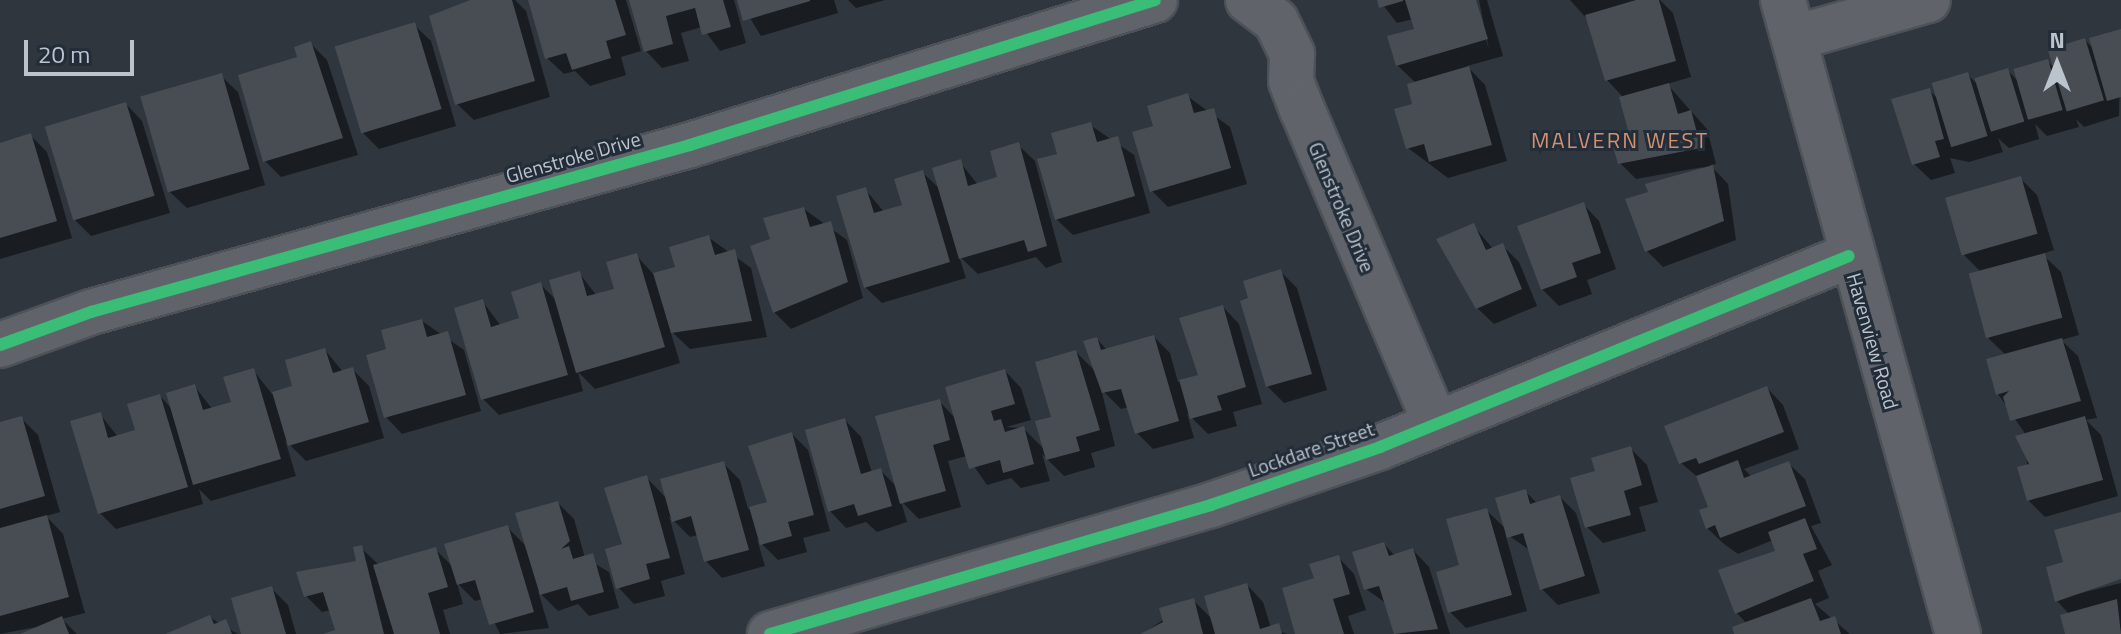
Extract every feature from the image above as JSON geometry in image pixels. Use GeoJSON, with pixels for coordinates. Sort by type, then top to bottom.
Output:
{"type":"FeatureCollection","features":[{"type":"Feature","properties":{"kind":"street","name":"Glenstroke Drive"},"geometry":{"type":"LineString","coordinates":[[0,345],[91,312],[690,145],[1155,0]]}},
{"type":"Feature","properties":{"kind":"street","name":"Glenstroke Drive"},"geometry":{"type":"LineString","coordinates":[[1248,0],[1276,21],[1292,54],[1302,109],[1436,424]]}},
{"type":"Feature","properties":{"kind":"street"},"geometry":{"type":"LineString","coordinates":[[1789,19],[1928,0]]}},
{"type":"Feature","properties":{"kind":"street","name":"Havenview Road"},"geometry":{"type":"LineString","coordinates":[[1789,19],[1849,256],[1958,634]]}},
{"type":"Feature","properties":{"kind":"street","name":"Lockdare Street"},"geometry":{"type":"LineString","coordinates":[[770,634],[1211,505],[1436,424],[1849,256]]}},
{"type":"Feature","properties":{"kind":"building"},"geometry":{"type":"Polygon","coordinates":[[[470,0],[512,0],[535,81],[455,105],[429,16],[470,0]]]}},
{"type":"Feature","properties":{"kind":"building"},"geometry":{"type":"Polygon","coordinates":[[[528,0],[615,0],[626,35],[606,41],[611,58],[572,70],[566,53],[545,59],[528,0]]]}},
{"type":"Feature","properties":{"kind":"building"},"geometry":{"type":"Polygon","coordinates":[[[629,0],[723,0],[731,27],[702,35],[695,8],[666,16],[673,44],[644,52],[629,0]]]}},
{"type":"Feature","properties":{"kind":"building"},"geometry":{"type":"Polygon","coordinates":[[[737,0],[810,0],[810,1],[743,21],[737,0]]]}},
{"type":"Feature","properties":{"kind":"building"},"geometry":{"type":"Polygon","coordinates":[[[1377,0],[1403,0],[1403,1],[1379,8],[1377,0]]]}},
{"type":"Feature","properties":{"kind":"building"},"geometry":{"type":"Polygon","coordinates":[[[1405,0],[1476,0],[1488,39],[1396,66],[1387,36],[1414,29],[1405,0]]]}},
{"type":"Feature","properties":{"kind":"building"},"geometry":{"type":"Polygon","coordinates":[[[1636,0],[1659,0],[1676,61],[1605,81],[1585,15],[1636,0]]]}},
{"type":"Feature","properties":{"kind":"building"},"geometry":{"type":"Polygon","coordinates":[[[415,22],[442,109],[361,134],[335,47],[415,22]]]}},
{"type":"Feature","properties":{"kind":"building"},"geometry":{"type":"Polygon","coordinates":[[[2121,29],[2121,97],[2107,101],[2089,38],[2121,29]]]}},
{"type":"Feature","properties":{"kind":"building"},"geometry":{"type":"Polygon","coordinates":[[[2085,38],[2104,100],[2067,112],[2048,49],[2085,38]]]}},
{"type":"Feature","properties":{"kind":"building"},"geometry":{"type":"Polygon","coordinates":[[[311,41],[343,138],[263,162],[238,75],[297,57],[294,47],[311,41]]]}},
{"type":"Feature","properties":{"kind":"building"},"geometry":{"type":"Polygon","coordinates":[[[2048,59],[2063,110],[2028,120],[2013,69],[2048,59]]]}},
{"type":"Feature","properties":{"kind":"building"},"geometry":{"type":"Polygon","coordinates":[[[1469,66],[1492,145],[1429,162],[1424,144],[1406,149],[1394,109],[1412,104],[1407,84],[1469,66]]]}},
{"type":"Feature","properties":{"kind":"building"},"geometry":{"type":"Polygon","coordinates":[[[2008,68],[2024,122],[1991,132],[1975,78],[2008,68]]]}},
{"type":"Feature","properties":{"kind":"building"},"geometry":{"type":"Polygon","coordinates":[[[1968,72],[1988,136],[1951,147],[1932,83],[1968,72]]]}},
{"type":"Feature","properties":{"kind":"building"},"geometry":{"type":"Polygon","coordinates":[[[222,73],[250,169],[168,193],[140,96],[222,73]]]}},
{"type":"Feature","properties":{"kind":"building"},"geometry":{"type":"Polygon","coordinates":[[[1669,83],[1678,114],[1691,110],[1701,148],[1618,164],[1613,147],[1631,141],[1619,97],[1669,83]]]}},
{"type":"Feature","properties":{"kind":"building"},"geometry":{"type":"Polygon","coordinates":[[[1930,88],[1944,139],[1935,141],[1940,157],[1912,165],[1891,99],[1930,88]]]}},
{"type":"Feature","properties":{"kind":"building"},"geometry":{"type":"Polygon","coordinates":[[[1188,93],[1194,113],[1214,108],[1231,168],[1150,192],[1132,132],[1153,126],[1147,106],[1188,93]]]}},
{"type":"Feature","properties":{"kind":"building"},"geometry":{"type":"Polygon","coordinates":[[[126,102],[155,196],[73,221],[45,127],[126,102]]]}},
{"type":"Feature","properties":{"kind":"building"},"geometry":{"type":"Polygon","coordinates":[[[1091,122],[1097,142],[1118,136],[1135,196],[1055,220],[1037,159],[1057,154],[1051,133],[1091,122]]]}},
{"type":"Feature","properties":{"kind":"building"},"geometry":{"type":"Polygon","coordinates":[[[31,133],[57,221],[0,238],[0,143],[31,133]]]}},
{"type":"Feature","properties":{"kind":"building"},"geometry":{"type":"Polygon","coordinates":[[[1019,142],[1047,246],[1028,252],[1024,240],[959,259],[932,168],[961,159],[968,186],[997,177],[990,151],[1019,142]]]}},
{"type":"Feature","properties":{"kind":"building"},"geometry":{"type":"Polygon","coordinates":[[[1713,165],[1724,221],[1645,252],[1625,199],[1648,192],[1645,184],[1713,165]]]}},
{"type":"Feature","properties":{"kind":"building"},"geometry":{"type":"Polygon","coordinates":[[[923,170],[950,262],[864,288],[836,196],[866,187],[874,213],[902,205],[894,179],[923,170]]]}},
{"type":"Feature","properties":{"kind":"building"},"geometry":{"type":"Polygon","coordinates":[[[2021,176],[2038,234],[1962,255],[1945,198],[2021,176]]]}},
{"type":"Feature","properties":{"kind":"building"},"geometry":{"type":"Polygon","coordinates":[[[1584,202],[1601,253],[1572,263],[1577,277],[1541,290],[1517,226],[1584,202]]]}},
{"type":"Feature","properties":{"kind":"building"},"geometry":{"type":"Polygon","coordinates":[[[804,207],[810,227],[831,221],[848,282],[773,313],[750,246],[770,239],[763,218],[804,207]]]}},
{"type":"Feature","properties":{"kind":"building"},"geometry":{"type":"Polygon","coordinates":[[[1474,223],[1486,250],[1503,243],[1522,289],[1476,309],[1436,239],[1474,223]]]}},
{"type":"Feature","properties":{"kind":"building"},"geometry":{"type":"Polygon","coordinates":[[[709,235],[715,255],[735,249],[752,321],[671,333],[653,273],[675,267],[669,247],[709,235]]]}},
{"type":"Feature","properties":{"kind":"building"},"geometry":{"type":"Polygon","coordinates":[[[637,253],[665,347],[576,373],[549,280],[580,271],[587,296],[614,289],[606,262],[637,253]]]}},
{"type":"Feature","properties":{"kind":"building"},"geometry":{"type":"Polygon","coordinates":[[[2045,253],[2062,318],[1986,338],[1969,273],[2045,253]]]}},
{"type":"Feature","properties":{"kind":"building"},"geometry":{"type":"Polygon","coordinates":[[[1281,269],[1312,374],[1266,387],[1240,301],[1248,298],[1243,281],[1281,269]]]}},
{"type":"Feature","properties":{"kind":"building"},"geometry":{"type":"Polygon","coordinates":[[[541,282],[568,375],[481,400],[454,308],[483,299],[491,327],[519,318],[511,292],[541,282]]]}},
{"type":"Feature","properties":{"kind":"building"},"geometry":{"type":"Polygon","coordinates":[[[1223,305],[1246,387],[1217,396],[1222,410],[1190,419],[1179,380],[1198,375],[1179,318],[1223,305]]]}},
{"type":"Feature","properties":{"kind":"building"},"geometry":{"type":"Polygon","coordinates":[[[422,319],[427,337],[448,331],[466,395],[384,418],[366,355],[386,349],[381,330],[422,319]]]}},
{"type":"Feature","properties":{"kind":"building"},"geometry":{"type":"Polygon","coordinates":[[[1154,335],[1179,421],[1135,434],[1121,389],[1102,393],[1083,341],[1097,337],[1101,350],[1154,335]]]}},
{"type":"Feature","properties":{"kind":"building"},"geometry":{"type":"Polygon","coordinates":[[[2062,338],[2081,401],[2010,421],[2003,397],[2009,391],[1996,395],[1986,359],[2062,338]]]}},
{"type":"Feature","properties":{"kind":"building"},"geometry":{"type":"Polygon","coordinates":[[[325,348],[333,373],[353,367],[369,422],[288,446],[272,392],[292,386],[285,360],[325,348]]]}},
{"type":"Feature","properties":{"kind":"building"},"geometry":{"type":"Polygon","coordinates":[[[1076,350],[1100,430],[1076,437],[1080,451],[1046,460],[1035,421],[1051,417],[1035,362],[1076,350]]]}},
{"type":"Feature","properties":{"kind":"building"},"geometry":{"type":"Polygon","coordinates":[[[254,368],[281,459],[193,485],[166,393],[195,384],[203,410],[231,402],[223,377],[254,368]]]}},
{"type":"Feature","properties":{"kind":"building"},"geometry":{"type":"Polygon","coordinates":[[[1005,369],[1015,404],[991,411],[994,421],[1001,419],[1005,432],[1024,426],[1034,464],[1003,473],[1000,460],[969,469],[945,387],[1005,369]]]}},
{"type":"Feature","properties":{"kind":"building"},"geometry":{"type":"Polygon","coordinates":[[[1767,386],[1784,432],[1699,464],[1696,458],[1679,464],[1664,426],[1767,386]]]}},
{"type":"Feature","properties":{"kind":"building"},"geometry":{"type":"Polygon","coordinates":[[[160,394],[188,487],[98,514],[70,421],[101,412],[108,438],[135,430],[127,404],[160,394]]]}},
{"type":"Feature","properties":{"kind":"building"},"geometry":{"type":"Polygon","coordinates":[[[940,399],[950,440],[933,445],[946,491],[900,504],[875,416],[940,399]]]}},
{"type":"Feature","properties":{"kind":"building"},"geometry":{"type":"Polygon","coordinates":[[[22,416],[45,496],[0,509],[0,422],[22,416]]]}},
{"type":"Feature","properties":{"kind":"building"},"geometry":{"type":"Polygon","coordinates":[[[2085,416],[2103,480],[2027,501],[2017,467],[2029,464],[2015,436],[2085,416]]]}},
{"type":"Feature","properties":{"kind":"building"},"geometry":{"type":"Polygon","coordinates":[[[845,418],[861,474],[881,468],[892,506],[858,516],[854,504],[828,512],[805,430],[845,418]]]}},
{"type":"Feature","properties":{"kind":"building"},"geometry":{"type":"Polygon","coordinates":[[[792,432],[814,515],[788,522],[792,536],[760,545],[749,507],[767,502],[748,446],[792,432]]]}},
{"type":"Feature","properties":{"kind":"building"},"geometry":{"type":"Polygon","coordinates":[[[1631,446],[1642,485],[1624,491],[1631,515],[1585,528],[1570,478],[1595,471],[1591,458],[1631,446]]]}},
{"type":"Feature","properties":{"kind":"building"},"geometry":{"type":"Polygon","coordinates":[[[1738,460],[1744,478],[1789,461],[1806,506],[1720,538],[1715,525],[1706,529],[1699,510],[1708,507],[1696,476],[1738,460]]]}},
{"type":"Feature","properties":{"kind":"building"},"geometry":{"type":"Polygon","coordinates":[[[724,461],[749,550],[704,562],[691,516],[672,522],[660,479],[724,461]]]}},
{"type":"Feature","properties":{"kind":"building"},"geometry":{"type":"Polygon","coordinates":[[[647,475],[670,558],[646,564],[650,579],[616,589],[605,549],[622,544],[604,488],[647,475]]]}},
{"type":"Feature","properties":{"kind":"building"},"geometry":{"type":"Polygon","coordinates":[[[1526,489],[1530,504],[1560,495],[1585,576],[1540,590],[1523,533],[1507,538],[1495,498],[1526,489]]]}},
{"type":"Feature","properties":{"kind":"building"},"geometry":{"type":"Polygon","coordinates":[[[558,501],[570,541],[561,549],[569,546],[573,559],[593,553],[604,592],[571,601],[567,587],[540,595],[515,513],[558,501]]]}},
{"type":"Feature","properties":{"kind":"building"},"geometry":{"type":"Polygon","coordinates":[[[1487,508],[1512,595],[1448,613],[1436,572],[1459,565],[1446,519],[1487,508]]]}},
{"type":"Feature","properties":{"kind":"building"},"geometry":{"type":"Polygon","coordinates":[[[2121,512],[2121,579],[2055,602],[2046,567],[2063,562],[2054,530],[2121,512]]]}},
{"type":"Feature","properties":{"kind":"building"},"geometry":{"type":"Polygon","coordinates":[[[47,515],[69,597],[0,616],[0,528],[47,515]]]}},
{"type":"Feature","properties":{"kind":"building"},"geometry":{"type":"Polygon","coordinates":[[[1805,518],[1817,549],[1803,554],[1814,581],[1735,614],[1718,570],[1775,551],[1768,532],[1805,518]]]}},
{"type":"Feature","properties":{"kind":"building"},"geometry":{"type":"Polygon","coordinates":[[[508,525],[534,612],[489,625],[475,580],[457,585],[444,544],[508,525]]]}},
{"type":"Feature","properties":{"kind":"building"},"geometry":{"type":"Polygon","coordinates":[[[1384,542],[1389,556],[1413,548],[1438,629],[1394,634],[1379,586],[1364,590],[1352,552],[1384,542]]]}},
{"type":"Feature","properties":{"kind":"building"},"geometry":{"type":"Polygon","coordinates":[[[362,545],[384,634],[323,634],[335,630],[323,592],[304,597],[296,572],[356,561],[353,547],[362,545]]]}},
{"type":"Feature","properties":{"kind":"building"},"geometry":{"type":"Polygon","coordinates":[[[436,547],[448,587],[428,593],[440,634],[394,634],[373,565],[436,547]]]}},
{"type":"Feature","properties":{"kind":"building"},"geometry":{"type":"Polygon","coordinates":[[[1339,555],[1350,594],[1333,599],[1344,634],[1295,634],[1282,588],[1314,578],[1309,564],[1339,555]]]}},
{"type":"Feature","properties":{"kind":"building"},"geometry":{"type":"Polygon","coordinates":[[[1247,583],[1260,629],[1279,623],[1282,634],[1215,634],[1204,596],[1247,583]]]}},
{"type":"Feature","properties":{"kind":"building"},"geometry":{"type":"Polygon","coordinates":[[[272,586],[286,634],[241,634],[231,598],[272,586]]]}},
{"type":"Feature","properties":{"kind":"building"},"geometry":{"type":"Polygon","coordinates":[[[1194,598],[1203,634],[1140,634],[1163,622],[1159,608],[1194,598]]]}},
{"type":"Feature","properties":{"kind":"building"},"geometry":{"type":"Polygon","coordinates":[[[1811,598],[1820,621],[1835,616],[1841,634],[1734,634],[1732,627],[1811,598]]]}},
{"type":"Feature","properties":{"kind":"building"},"geometry":{"type":"Polygon","coordinates":[[[2117,599],[2121,634],[2065,634],[2060,615],[2117,599]]]}},
{"type":"Feature","properties":{"kind":"building"},"geometry":{"type":"Polygon","coordinates":[[[210,615],[214,624],[226,619],[232,634],[165,634],[210,615]]]}},
{"type":"Feature","properties":{"kind":"building"},"geometry":{"type":"Polygon","coordinates":[[[62,616],[69,634],[20,634],[62,616]]]}},
{"type":"Feature","properties":{"kind":"cycle path"},"geometry":{"type":"LineString","coordinates":[[0,345],[91,312],[690,145],[1155,0]]}},
{"type":"Feature","properties":{"kind":"cycle path"},"geometry":{"type":"LineString","coordinates":[[770,634],[1211,505],[1380,447],[1849,256]]}},
{"type":"Feature","properties":{"kind":"district","name":"MALVERN WEST"},"geometry":{"type":"Point","coordinates":[1620,141]}}]}
